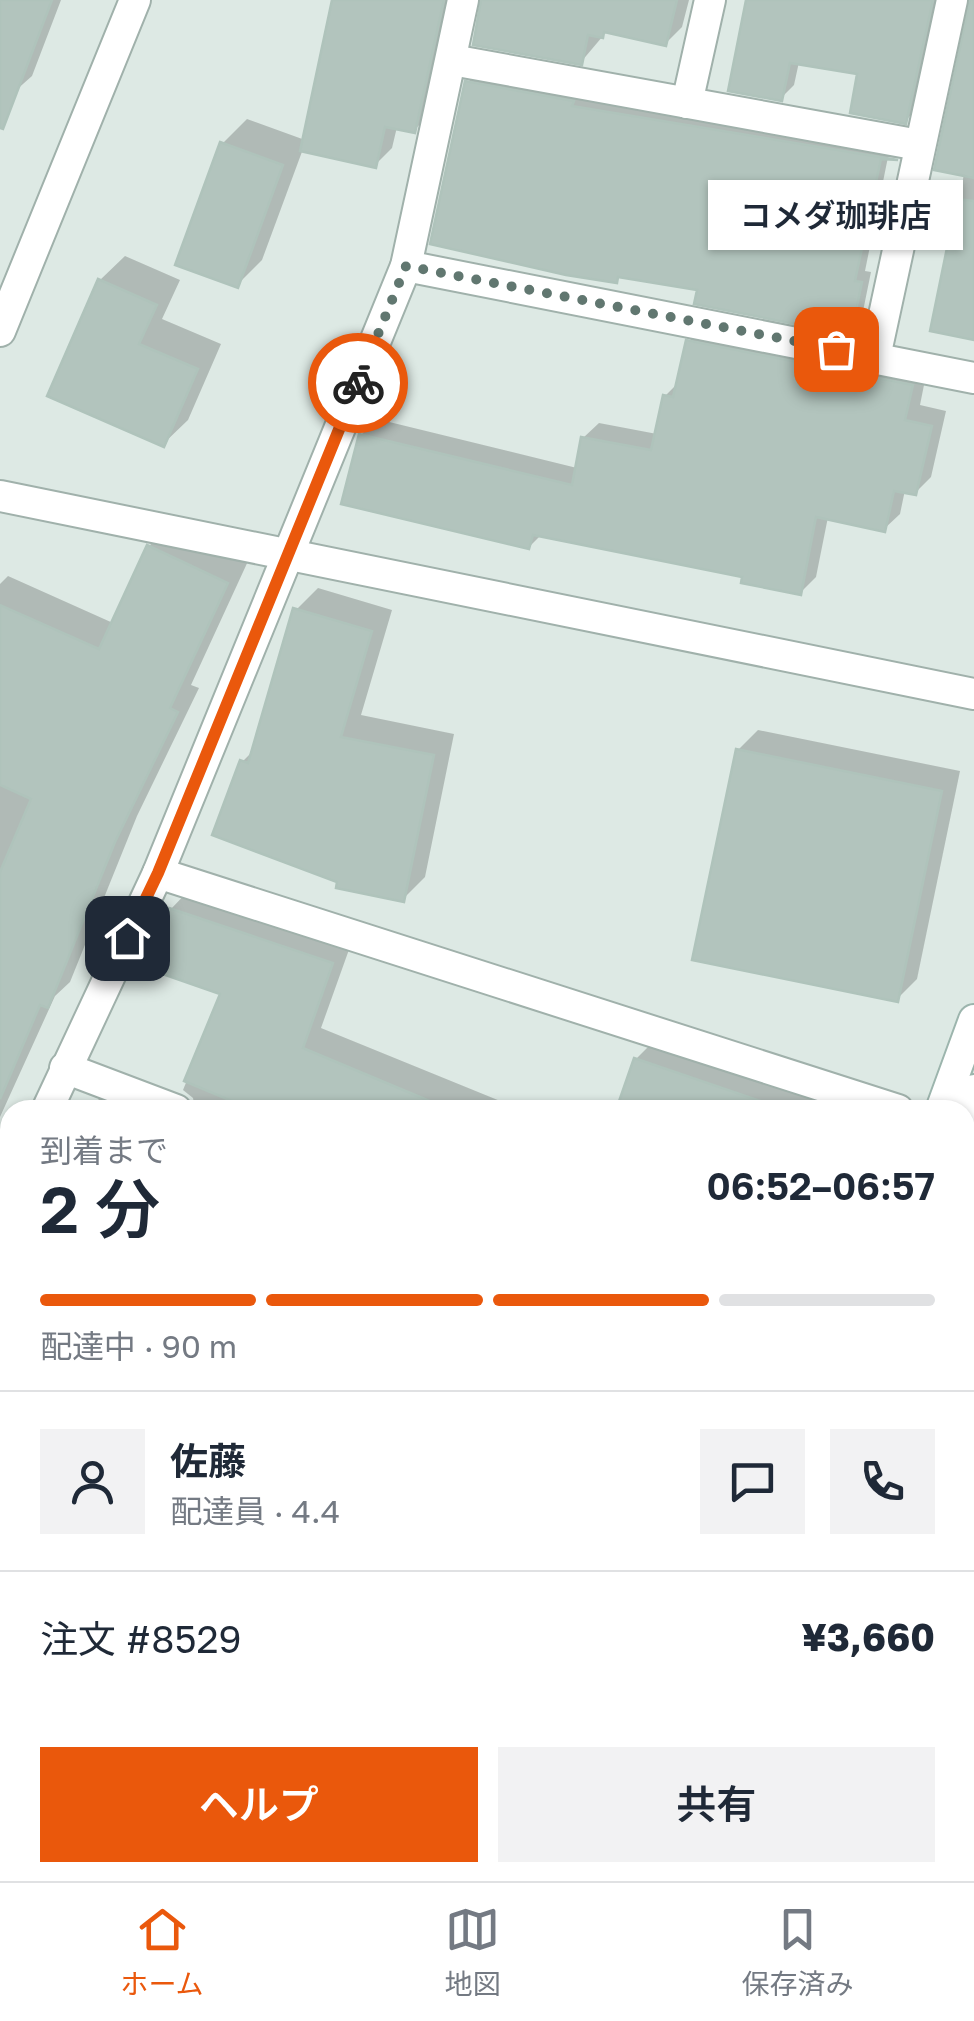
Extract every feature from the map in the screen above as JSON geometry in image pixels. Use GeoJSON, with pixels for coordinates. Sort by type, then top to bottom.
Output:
{"type":"FeatureCollection","features":[{"type":"Feature","properties":{"kind":"street"},"geometry":{"type":"LineString","coordinates":[[0,331],[135,0]]}},
{"type":"Feature","properties":{"kind":"street"},"geometry":{"type":"LineString","coordinates":[[51,1100],[158,873],[406,266],[463,0]]}},
{"type":"Feature","properties":{"kind":"street"},"geometry":{"type":"LineString","coordinates":[[687,103],[710,0]]}},
{"type":"Feature","properties":{"kind":"street"},"geometry":{"type":"LineString","coordinates":[[875,357],[952,0]]}},
{"type":"Feature","properties":{"kind":"street"},"geometry":{"type":"LineString","coordinates":[[452,60],[919,145]]}},
{"type":"Feature","properties":{"kind":"street"},"geometry":{"type":"LineString","coordinates":[[406,266],[974,378]]}},
{"type":"Feature","properties":{"kind":"street"},"geometry":{"type":"LineString","coordinates":[[0,496],[974,694]]}},
{"type":"Feature","properties":{"kind":"street"},"geometry":{"type":"LineString","coordinates":[[158,873],[867,1100]]}},
{"type":"Feature","properties":{"kind":"street"},"geometry":{"type":"LineString","coordinates":[[945,1100],[974,1020]]}},
{"type":"Feature","properties":{"kind":"street"},"geometry":{"type":"LineString","coordinates":[[65,1068],[150,1100]]}},
{"type":"Feature","properties":{"kind":"building"},"geometry":{"type":"Polygon","coordinates":[[[0,0],[52,0],[3,129],[0,128],[0,0]]]}},
{"type":"Feature","properties":{"kind":"building"},"geometry":{"type":"Polygon","coordinates":[[[332,0],[444,0],[415,133],[385,127],[376,168],[300,151],[332,0]]]}},
{"type":"Feature","properties":{"kind":"building"},"geometry":{"type":"Polygon","coordinates":[[[481,0],[677,0],[666,46],[604,32],[603,38],[588,35],[582,65],[473,45],[481,0]]]}},
{"type":"Feature","properties":{"kind":"building"},"geometry":{"type":"Polygon","coordinates":[[[746,0],[933,0],[906,124],[850,113],[857,74],[790,63],[782,101],[728,91],[746,0]]]}},
{"type":"Feature","properties":{"kind":"building"},"geometry":{"type":"Polygon","coordinates":[[[970,0],[974,0],[974,178],[934,170],[970,0]]]}},
{"type":"Feature","properties":{"kind":"building"},"geometry":{"type":"Polygon","coordinates":[[[465,81],[574,101],[572,106],[898,160],[881,159],[855,281],[862,282],[851,335],[694,304],[697,290],[618,277],[617,283],[566,275],[430,244],[465,81]]]}},
{"type":"Feature","properties":{"kind":"building"},"geometry":{"type":"Polygon","coordinates":[[[220,142],[283,165],[238,288],[175,265],[220,142]]]}},
{"type":"Feature","properties":{"kind":"building"},"geometry":{"type":"Polygon","coordinates":[[[957,199],[974,201],[974,340],[930,331],[957,199]]]}},
{"type":"Feature","properties":{"kind":"building"},"geometry":{"type":"Polygon","coordinates":[[[98,279],[157,305],[139,344],[198,369],[164,447],[47,396],[98,279]]]}},
{"type":"Feature","properties":{"kind":"building"},"geometry":{"type":"Polygon","coordinates":[[[686,340],[913,385],[905,420],[932,426],[916,495],[894,491],[885,532],[816,517],[801,595],[741,583],[742,577],[533,535],[529,549],[341,504],[359,434],[572,485],[581,437],[651,450],[663,395],[673,397],[686,340]]]}},
{"type":"Feature","properties":{"kind":"building"},"geometry":{"type":"Polygon","coordinates":[[[147,545],[228,583],[170,708],[178,712],[115,842],[48,1008],[40,1005],[0,1099],[0,872],[31,799],[0,785],[0,605],[99,649],[147,545]]]}},
{"type":"Feature","properties":{"kind":"building"},"geometry":{"type":"Polygon","coordinates":[[[293,608],[372,631],[341,737],[434,755],[404,902],[336,888],[337,882],[212,835],[240,760],[248,763],[293,608]]]}},
{"type":"Feature","properties":{"kind":"building"},"geometry":{"type":"Polygon","coordinates":[[[736,749],[942,791],[898,1002],[692,960],[736,749]]]}},
{"type":"Feature","properties":{"kind":"building"},"geometry":{"type":"Polygon","coordinates":[[[169,908],[333,963],[303,1048],[427,1100],[229,1100],[184,1081],[220,994],[148,969],[169,908]]]}},
{"type":"Feature","properties":{"kind":"building"},"geometry":{"type":"Polygon","coordinates":[[[634,1058],[757,1100],[619,1100],[634,1058]]]}},
{"type":"Feature","properties":{"kind":"way so far"},"geometry":{"type":"LineString","coordinates":[[358,383],[406,266],[836,349]]}},
{"type":"Feature","properties":{"kind":"place","name":"コメダ珈琲店"},"geometry":{"type":"Point","coordinates":[836,349]}},
{"type":"Feature","properties":{"kind":"route"},"geometry":{"type":"LineString","coordinates":[[127,938],[158,873],[358,383]]}}]}
